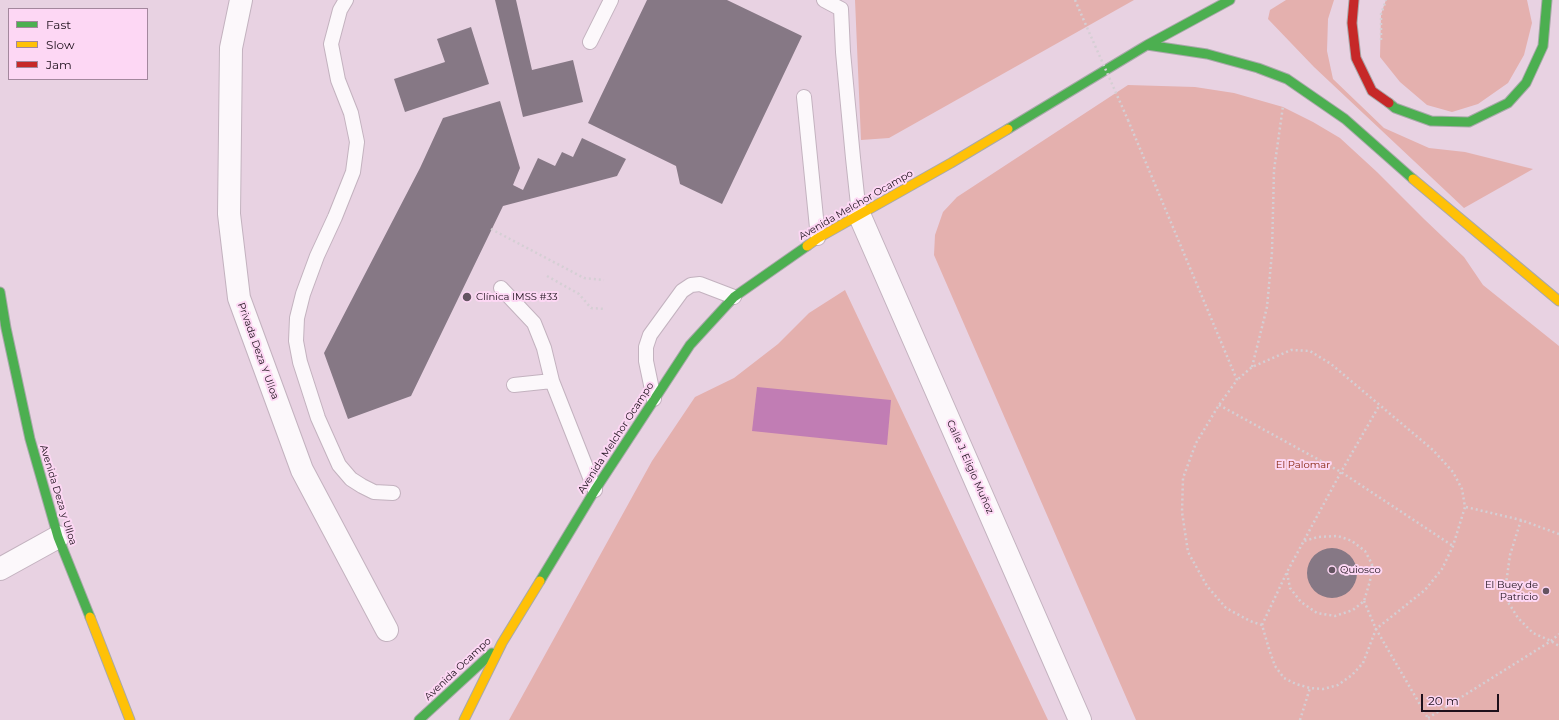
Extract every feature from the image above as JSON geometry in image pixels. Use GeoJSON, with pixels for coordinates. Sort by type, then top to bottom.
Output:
{"type":"FeatureCollection","features":[{"type":"Feature","properties":{"kind":"main road","name":"Avenida Melchor Ocampo"},"geometry":{"type":"LineString","coordinates":[[502,644],[595,490],[690,345],[734,297],[818,238],[951,163],[1147,45],[1230,0]]}},
{"type":"Feature","properties":{"kind":"main road"},"geometry":{"type":"LineString","coordinates":[[1354,0],[1352,23],[1356,58],[1372,91],[1395,108],[1431,121],[1469,122],[1508,103],[1526,83],[1543,46],[1547,0]]}},
{"type":"Feature","properties":{"kind":"main road"},"geometry":{"type":"LineString","coordinates":[[1147,45],[1207,54],[1258,68],[1287,79],[1345,119],[1440,203],[1559,301]]}},
{"type":"Feature","properties":{"kind":"main road","name":"Avenida Deza y Ulloa"},"geometry":{"type":"LineString","coordinates":[[0,292],[6,328],[30,439],[58,537],[130,720]]}},
{"type":"Feature","properties":{"kind":"main road","name":"Avenida Ocampo"},"geometry":{"type":"LineString","coordinates":[[419,720],[502,644]]}},
{"type":"Feature","properties":{"kind":"main road","name":"Avenida Ocampo"},"geometry":{"type":"LineString","coordinates":[[464,720],[502,644]]}},
{"type":"Feature","properties":{"kind":"street","name":"Privada Deza Y Ulloa"},"geometry":{"type":"LineString","coordinates":[[241,0],[230,48],[229,214],[239,298],[302,470],[387,630]]}},
{"type":"Feature","properties":{"kind":"street","name":"Calle J. Eligio Muñoz"},"geometry":{"type":"LineString","coordinates":[[859,214],[1080,720]]}},
{"type":"Feature","properties":{"kind":"street"},"geometry":{"type":"LineString","coordinates":[[0,569],[58,537]]}},
{"type":"Feature","properties":{"kind":"lane"},"geometry":{"type":"LineString","coordinates":[[346,0],[340,10],[331,44],[338,80],[351,113],[357,142],[353,172],[336,217],[317,256],[303,294],[297,318],[296,341],[300,362],[318,418],[339,465],[351,479],[368,489],[374,492],[394,494]]}},
{"type":"Feature","properties":{"kind":"lane"},"geometry":{"type":"LineString","coordinates":[[590,42],[611,0]]}},
{"type":"Feature","properties":{"kind":"lane"},"geometry":{"type":"LineString","coordinates":[[824,0],[841,4],[843,52],[852,158],[859,214]]}},
{"type":"Feature","properties":{"kind":"lane"},"geometry":{"type":"LineString","coordinates":[[804,97],[818,238]]}},
{"type":"Feature","properties":{"kind":"lane"},"geometry":{"type":"LineString","coordinates":[[654,400],[646,361],[646,347],[650,335],[682,291],[690,285],[700,284],[734,297]]}},
{"type":"Feature","properties":{"kind":"lane"},"geometry":{"type":"LineString","coordinates":[[502,288],[534,323],[544,348],[552,381],[595,490]]}},
{"type":"Feature","properties":{"kind":"lane"},"geometry":{"type":"LineString","coordinates":[[514,385],[552,381]]}},
{"type":"Feature","properties":{"kind":"path"},"geometry":{"type":"LineString","coordinates":[[1076,0],[1237,380]]}},
{"type":"Feature","properties":{"kind":"path"},"geometry":{"type":"LineString","coordinates":[[1380,43],[1381,14],[1386,0]]}},
{"type":"Feature","properties":{"kind":"path"},"geometry":{"type":"LineString","coordinates":[[1252,367],[1267,307],[1272,252],[1274,170],[1283,107]]}},
{"type":"Feature","properties":{"kind":"path"},"geometry":{"type":"LineString","coordinates":[[492,229],[584,278],[604,280]]}},
{"type":"Feature","properties":{"kind":"path"},"geometry":{"type":"LineString","coordinates":[[547,276],[579,294],[591,308],[605,309]]}},
{"type":"Feature","properties":{"kind":"path"},"geometry":{"type":"LineString","coordinates":[[1262,625],[1250,621],[1226,608],[1207,586],[1188,552],[1182,512],[1183,478],[1196,443],[1219,405],[1237,380],[1252,367],[1291,350],[1310,351],[1331,364],[1433,450],[1453,472],[1462,489],[1466,507],[1453,546],[1442,569],[1425,590],[1376,629],[1363,663],[1352,675],[1338,685],[1323,689],[1310,688],[1296,684],[1284,678],[1276,666],[1262,625],[1286,572],[1379,406]]}},
{"type":"Feature","properties":{"kind":"path"},"geometry":{"type":"LineString","coordinates":[[1219,405],[1341,472],[1453,546]]}},
{"type":"Feature","properties":{"kind":"path"},"geometry":{"type":"LineString","coordinates":[[1466,507],[1521,520],[1559,534]]}},
{"type":"Feature","properties":{"kind":"path"},"geometry":{"type":"LineString","coordinates":[[1521,520],[1510,555],[1506,584],[1508,602],[1518,618],[1533,633],[1559,646]]}},
{"type":"Feature","properties":{"kind":"path"},"geometry":{"type":"LineString","coordinates":[[1286,572],[1290,588],[1301,602],[1317,613],[1335,616],[1353,610],[1364,600],[1370,581],[1372,564],[1365,551],[1352,541],[1338,536],[1318,537],[1303,541]]}},
{"type":"Feature","properties":{"kind":"path"},"geometry":{"type":"LineString","coordinates":[[1364,600],[1376,629],[1429,719],[1551,641],[1559,634]]}},
{"type":"Feature","properties":{"kind":"path"},"geometry":{"type":"LineString","coordinates":[[1300,720],[1310,688]]}},
{"type":"Feature","properties":{"kind":"green space"},"geometry":{"type":"Polygon","coordinates":[[[855,0],[1134,0],[889,138],[861,140],[855,0]]]}},
{"type":"Feature","properties":{"kind":"green space"},"geometry":{"type":"Polygon","coordinates":[[[1286,0],[1334,0],[1328,19],[1327,51],[1333,79],[1384,128],[1429,148],[1465,152],[1533,169],[1464,208],[1314,67],[1268,19],[1270,10],[1286,0]]]}},
{"type":"Feature","properties":{"kind":"green space"},"geometry":{"type":"Polygon","coordinates":[[[1386,0],[1527,0],[1532,23],[1524,55],[1508,83],[1478,104],[1452,112],[1427,105],[1400,82],[1380,57],[1381,14],[1386,0]]]}},
{"type":"Feature","properties":{"kind":"green space","name":"El Palomar"},"geometry":{"type":"Polygon","coordinates":[[[1128,85],[1195,87],[1234,93],[1283,107],[1340,138],[1464,257],[1483,285],[1559,346],[1559,720],[1136,720],[934,255],[935,235],[943,212],[957,197],[1128,85]]]}},
{"type":"Feature","properties":{"kind":"green space"},"geometry":{"type":"Polygon","coordinates":[[[845,290],[1048,720],[509,720],[652,461],[695,397],[734,378],[778,344],[809,313],[845,290]]]}},
{"type":"Feature","properties":{"kind":"shaded area"},"geometry":{"type":"Polygon","coordinates":[[[757,387],[891,400],[887,445],[752,431],[757,387]]]}},
{"type":"Feature","properties":{"kind":"building"},"geometry":{"type":"Polygon","coordinates":[[[495,0],[516,0],[532,70],[573,60],[583,102],[523,117],[495,0]]]}},
{"type":"Feature","properties":{"kind":"building"},"geometry":{"type":"Polygon","coordinates":[[[647,0],[727,0],[802,36],[722,204],[680,184],[676,166],[588,123],[647,0]]]}},
{"type":"Feature","properties":{"kind":"building"},"geometry":{"type":"Polygon","coordinates":[[[471,27],[489,84],[405,112],[394,79],[445,62],[437,39],[471,27]]]}},
{"type":"Feature","properties":{"kind":"building"},"geometry":{"type":"Polygon","coordinates":[[[500,101],[520,168],[513,185],[523,190],[538,158],[555,166],[562,152],[573,157],[582,138],[626,159],[617,176],[503,206],[411,396],[348,419],[324,353],[420,168],[443,118],[500,101]]]}},
{"type":"Feature","properties":{"kind":"building","name":"Quiosco"},"geometry":{"type":"Polygon","coordinates":[[[1332,548],[1342,550],[1350,555],[1355,563],[1357,573],[1355,583],[1350,591],[1342,596],[1332,598],[1322,596],[1314,591],[1309,583],[1307,573],[1309,563],[1314,555],[1322,550],[1332,548]]]}},
{"type":"Feature","properties":{"kind":"traffic: fast"},"geometry":{"type":"LineString","coordinates":[[1008,129],[1147,45],[1230,0]]}},
{"type":"Feature","properties":{"kind":"traffic: fast"},"geometry":{"type":"LineString","coordinates":[[1389,103],[1395,108],[1431,121],[1469,122],[1508,103],[1526,83],[1543,46],[1547,0]]}},
{"type":"Feature","properties":{"kind":"traffic: fast"},"geometry":{"type":"LineString","coordinates":[[1147,45],[1207,54],[1258,68],[1287,79],[1345,119],[1413,179]]}},
{"type":"Feature","properties":{"kind":"traffic: fast"},"geometry":{"type":"LineString","coordinates":[[540,581],[595,490],[690,345],[734,297],[807,246]]}},
{"type":"Feature","properties":{"kind":"traffic: fast"},"geometry":{"type":"LineString","coordinates":[[0,292],[6,328],[30,439],[58,537],[90,617]]}},
{"type":"Feature","properties":{"kind":"traffic: fast"},"geometry":{"type":"LineString","coordinates":[[419,720],[492,653]]}},
{"type":"Feature","properties":{"kind":"traffic: slow"},"geometry":{"type":"LineString","coordinates":[[807,246],[818,238],[1008,129]]}},
{"type":"Feature","properties":{"kind":"traffic: slow"},"geometry":{"type":"LineString","coordinates":[[1413,179],[1559,301]]}},
{"type":"Feature","properties":{"kind":"traffic: slow"},"geometry":{"type":"LineString","coordinates":[[464,720],[502,643],[540,581]]}},
{"type":"Feature","properties":{"kind":"traffic: slow"},"geometry":{"type":"LineString","coordinates":[[90,617],[130,720]]}},
{"type":"Feature","properties":{"kind":"traffic: jam"},"geometry":{"type":"LineString","coordinates":[[1354,0],[1352,23],[1356,58],[1372,91],[1389,103]]}},
{"type":"Feature","properties":{"kind":"place","name":"Clínica IMSS #33"},"geometry":{"type":"Point","coordinates":[467,297]}},
{"type":"Feature","properties":{"kind":"place","name":"Quiosco"},"geometry":{"type":"Point","coordinates":[1332,570]}},
{"type":"Feature","properties":{"kind":"place","name":"El Buey de Patricio"},"geometry":{"type":"Point","coordinates":[1546,591]}}]}
